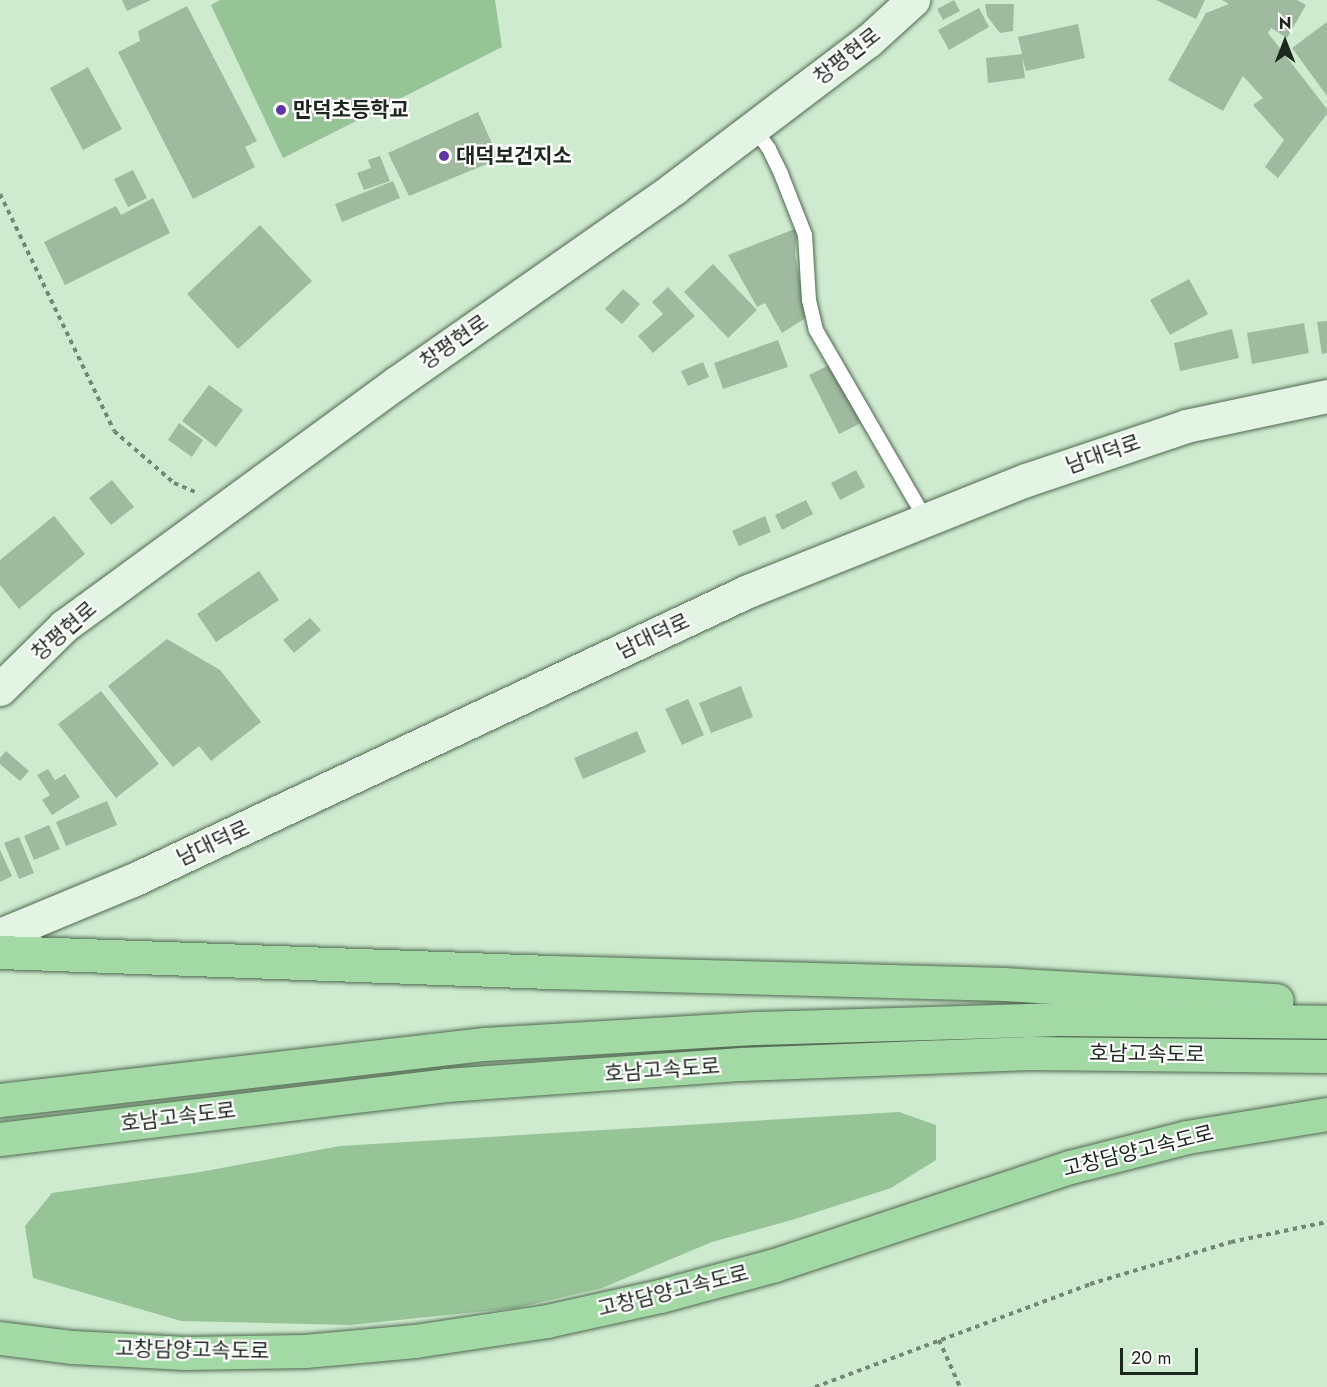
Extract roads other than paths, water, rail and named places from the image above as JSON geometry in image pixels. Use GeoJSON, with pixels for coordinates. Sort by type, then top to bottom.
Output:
{"type":"FeatureCollection","features":[{"type":"Feature","properties":{"kind":"highway"},"geometry":{"type":"LineString","coordinates":[[0,952],[1004,984],[1327,1004]]}},
{"type":"Feature","properties":{"kind":"highway","name":"호남고속도로"},"geometry":{"type":"LineString","coordinates":[[0,1100],[485,1044],[734,1029],[1054,1019],[1327,1022]]}},
{"type":"Feature","properties":{"kind":"highway","name":"호남고속도로"},"geometry":{"type":"LineString","coordinates":[[0,1139],[446,1085],[741,1064],[1029,1053],[1327,1056]]}},
{"type":"Feature","properties":{"kind":"highway","name":"고창담양고속도로"},"geometry":{"type":"LineString","coordinates":[[0,1338],[72,1347],[185,1353],[305,1351],[415,1341],[548,1321],[775,1265],[1070,1167],[1187,1137],[1327,1114]]}},
{"type":"Feature","properties":{"kind":"main road","name":"창평현로"},"geometry":{"type":"LineString","coordinates":[[0,689],[64,626],[405,376],[674,188],[868,41],[913,0]]}},
{"type":"Feature","properties":{"kind":"main road","name":"남대덕로"},"geometry":{"type":"LineString","coordinates":[[0,935],[144,875],[748,591],[1026,480],[1186,426],[1327,396]]}},
{"type":"Feature","properties":{"kind":"lane"},"geometry":{"type":"LineString","coordinates":[[754,128],[769,149],[781,174],[805,235],[809,300],[816,330],[926,520]]}},
{"type":"Feature","properties":{"kind":"place","name":"만덕초등학교"},"geometry":{"type":"Point","coordinates":[281,110]}},
{"type":"Feature","properties":{"kind":"place","name":"대덕보건지소"},"geometry":{"type":"Point","coordinates":[444,156]}}]}
